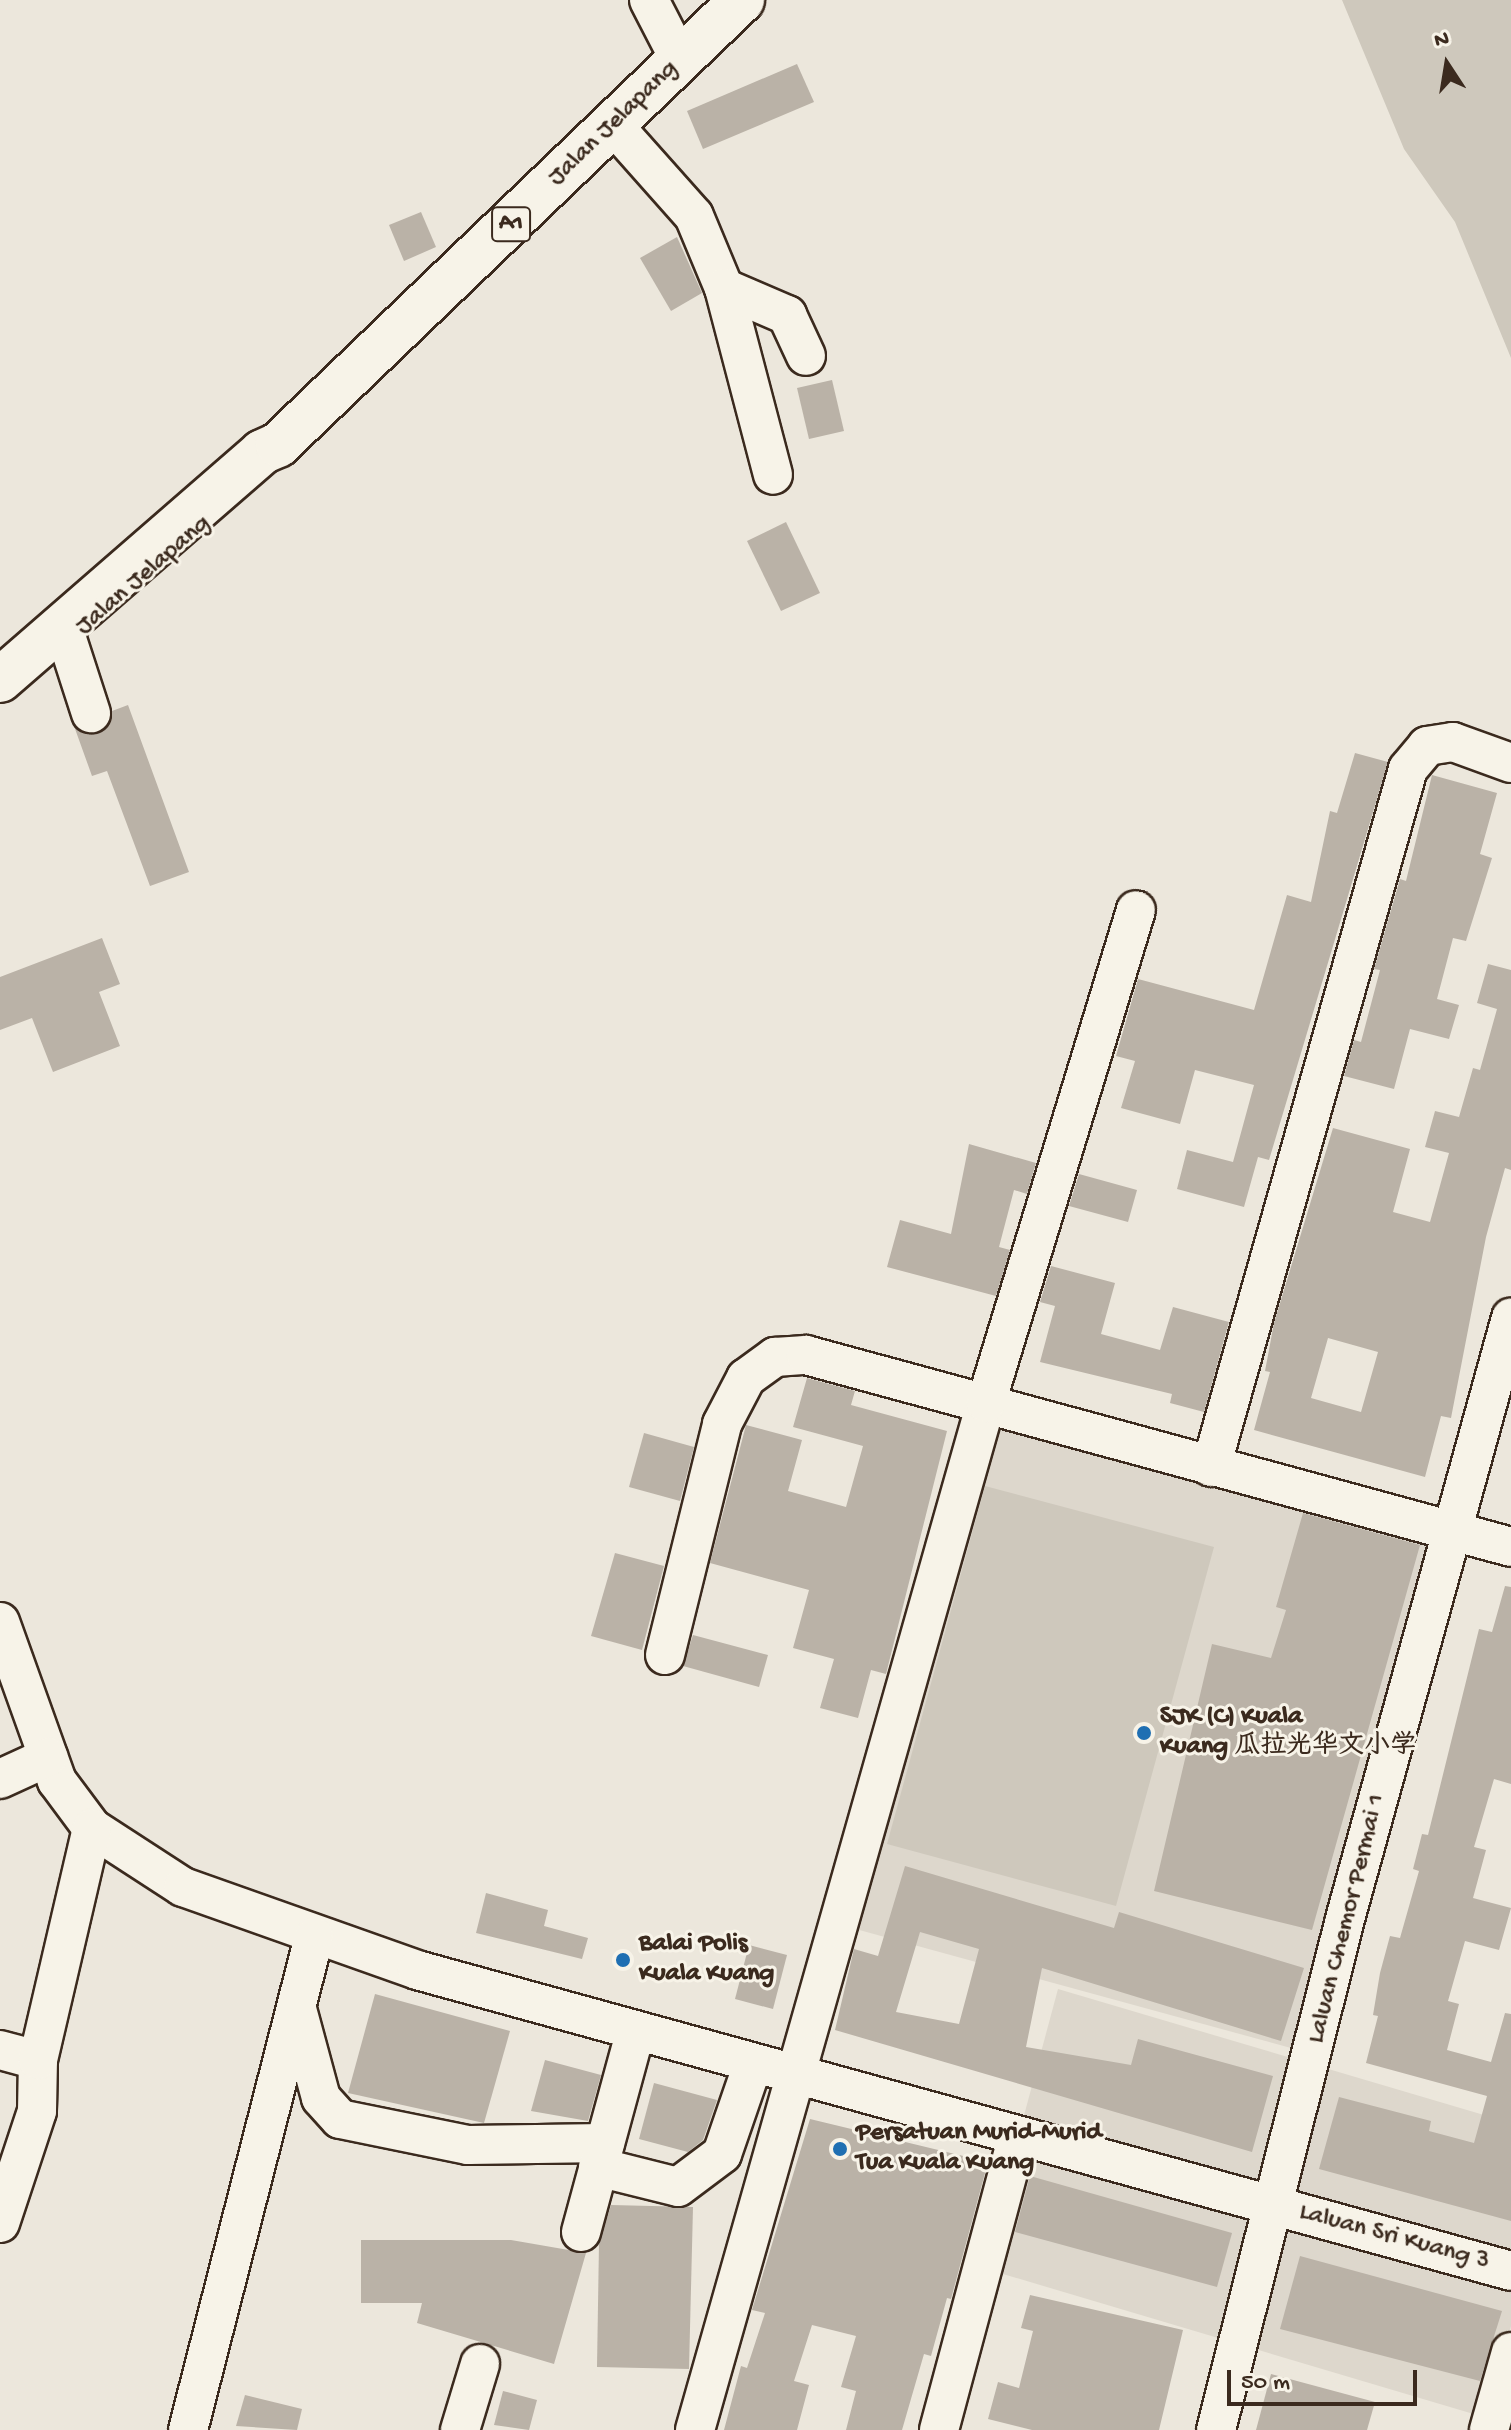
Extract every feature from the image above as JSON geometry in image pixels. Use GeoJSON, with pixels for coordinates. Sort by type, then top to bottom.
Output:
{"type":"FeatureCollection","features":[{"type":"Feature","properties":{"kind":"main road","name":"Jalan Jelapang"},"geometry":{"type":"LineString","coordinates":[[0,680],[278,445],[742,0]]}},
{"type":"Feature","properties":{"kind":"main road","name":"Jalan Jelapang"},"geometry":{"type":"LineString","coordinates":[[0,701],[274,462],[278,445]]}},
{"type":"Feature","properties":{"kind":"street"},"geometry":{"type":"LineString","coordinates":[[649,0],[680,60]]}},
{"type":"Feature","properties":{"kind":"street"},"geometry":{"type":"LineString","coordinates":[[614,126],[694,216],[724,288],[773,475]]}},
{"type":"Feature","properties":{"kind":"street"},"geometry":{"type":"LineString","coordinates":[[724,288],[787,315],[806,356]]}},
{"type":"Feature","properties":{"kind":"street"},"geometry":{"type":"LineString","coordinates":[[68,642],[91,713]]}},
{"type":"Feature","properties":{"kind":"street"},"geometry":{"type":"LineString","coordinates":[[1211,1467],[1408,769],[1427,746],[1453,742],[1511,763]]}},
{"type":"Feature","properties":{"kind":"street"},"geometry":{"type":"LineString","coordinates":[[695,2430],[986,1403],[1136,910]]}},
{"type":"Feature","properties":{"kind":"street","name":"Laluan Chemor Permai 1"},"geometry":{"type":"LineString","coordinates":[[1216,2430],[1276,2206],[1345,1919],[1511,1318]]}},
{"type":"Feature","properties":{"kind":"street"},"geometry":{"type":"LineString","coordinates":[[665,1655],[722,1424],[746,1378],[775,1357],[806,1355],[1511,1547]]}},
{"type":"Feature","properties":{"kind":"street"},"geometry":{"type":"LineString","coordinates":[[0,2223],[37,2111],[38,2060],[92,1828],[57,1781],[4,1645]]}},
{"type":"Feature","properties":{"kind":"street"},"geometry":{"type":"LineString","coordinates":[[0,1779],[48,1757]]}},
{"type":"Feature","properties":{"kind":"street","name":"Laluan Sri Kuang 3"},"geometry":{"type":"LineString","coordinates":[[92,1828],[183,1887],[314,1937],[752,2067],[1511,2271]]}},
{"type":"Feature","properties":{"kind":"street"},"geometry":{"type":"LineString","coordinates":[[188,2430],[314,1937]]}},
{"type":"Feature","properties":{"kind":"street"},"geometry":{"type":"LineString","coordinates":[[296,2006],[321,2098],[340,2119],[468,2145],[602,2155],[678,2187],[722,2154],[752,2067]]}},
{"type":"Feature","properties":{"kind":"street"},"geometry":{"type":"LineString","coordinates":[[581,2232],[635,2033]]}},
{"type":"Feature","properties":{"kind":"street"},"geometry":{"type":"LineString","coordinates":[[0,2050],[38,2060]]}},
{"type":"Feature","properties":{"kind":"street"},"geometry":{"type":"LineString","coordinates":[[939,2430],[1017,2139]]}},
{"type":"Feature","properties":{"kind":"street"},"geometry":{"type":"LineString","coordinates":[[1489,2430],[1511,2352]]}},
{"type":"Feature","properties":{"kind":"street"},"geometry":{"type":"LineString","coordinates":[[460,2430],[480,2364]]}},
{"type":"Feature","properties":{"kind":"shaded area"},"geometry":{"type":"Polygon","coordinates":[[[1342,0],[1511,0],[1511,358],[1455,222],[1404,149],[1342,0]]]}},
{"type":"Feature","properties":{"kind":"shaded area","name":"SJK (C) Kuala Kuang 瓜拉光华文小学"},"geometry":{"type":"Polygon","coordinates":[[[991,1418],[1443,1541],[1302,2051],[841,1925],[991,1418]]]}},
{"type":"Feature","properties":{"kind":"shaded area"},"geometry":{"type":"Polygon","coordinates":[[[985,1486],[1214,1547],[1116,1906],[887,1844],[985,1486]]]}},
{"type":"Feature","properties":{"kind":"shaded area"},"geometry":{"type":"Polygon","coordinates":[[[1058,1989],[1511,2123],[1511,2326],[1487,2418],[983,2268],[1058,1989]]]}},
{"type":"Feature","properties":{"kind":"building"},"geometry":{"type":"Polygon","coordinates":[[[797,64],[814,102],[703,149],[687,111],[797,64]]]}},
{"type":"Feature","properties":{"kind":"building"},"geometry":{"type":"Polygon","coordinates":[[[421,212],[436,247],[404,261],[389,225],[421,212]]]}},
{"type":"Feature","properties":{"kind":"building"},"geometry":{"type":"Polygon","coordinates":[[[677,237],[702,293],[671,311],[640,258],[677,237]]]}},
{"type":"Feature","properties":{"kind":"building"},"geometry":{"type":"Polygon","coordinates":[[[832,380],[844,431],[809,439],[797,388],[832,380]]]}},
{"type":"Feature","properties":{"kind":"building"},"geometry":{"type":"Polygon","coordinates":[[[786,522],[820,593],[781,611],[747,541],[786,522]]]}},
{"type":"Feature","properties":{"kind":"building"},"geometry":{"type":"Polygon","coordinates":[[[128,705],[189,872],[150,886],[107,771],[92,776],[74,726],[98,734],[112,711],[128,705]]]}},
{"type":"Feature","properties":{"kind":"building"},"geometry":{"type":"Polygon","coordinates":[[[1355,753],[1388,762],[1269,1160],[1258,1157],[1244,1207],[1177,1189],[1187,1150],[1233,1162],[1254,1085],[1195,1070],[1180,1124],[1121,1108],[1135,1061],[1116,1056],[1138,979],[1254,1010],[1287,895],[1311,902],[1330,811],[1337,813],[1355,753]]]}},
{"type":"Feature","properties":{"kind":"building"},"geometry":{"type":"Polygon","coordinates":[[[1432,775],[1497,793],[1480,854],[1492,858],[1466,941],[1453,938],[1437,999],[1459,1005],[1449,1039],[1410,1029],[1394,1089],[1344,1076],[1354,1040],[1361,1042],[1380,970],[1374,969],[1400,879],[1406,881],[1432,775]]]}},
{"type":"Feature","properties":{"kind":"building"},"geometry":{"type":"Polygon","coordinates":[[[102,938],[120,984],[99,992],[120,1046],[53,1072],[32,1018],[0,1030],[0,977],[102,938]]]}},
{"type":"Feature","properties":{"kind":"building"},"geometry":{"type":"Polygon","coordinates":[[[1488,964],[1511,970],[1511,1170],[1505,1168],[1486,1237],[1451,1418],[1441,1416],[1425,1477],[1254,1430],[1270,1372],[1265,1371],[1274,1323],[1333,1128],[1410,1149],[1393,1212],[1430,1222],[1449,1153],[1425,1147],[1435,1111],[1459,1117],[1473,1068],[1480,1070],[1497,1009],[1477,1003],[1488,964]],[[1328,1338],[1311,1398],[1361,1412],[1378,1352],[1328,1338]]]}},
{"type":"Feature","properties":{"kind":"building"},"geometry":{"type":"Polygon","coordinates":[[[969,1144],[1036,1163],[1027,1194],[1014,1190],[999,1247],[1010,1250],[996,1296],[887,1267],[900,1220],[951,1234],[969,1144]]]}},
{"type":"Feature","properties":{"kind":"building"},"geometry":{"type":"Polygon","coordinates":[[[1079,1174],[1137,1190],[1128,1222],[1069,1206],[1079,1174]]]}},
{"type":"Feature","properties":{"kind":"building"},"geometry":{"type":"Polygon","coordinates":[[[1051,1266],[1115,1283],[1101,1334],[1160,1350],[1173,1307],[1229,1322],[1204,1412],[1170,1403],[1172,1394],[1040,1362],[1055,1306],[1040,1302],[1051,1266]]]}},
{"type":"Feature","properties":{"kind":"building"},"geometry":{"type":"Polygon","coordinates":[[[807,1378],[855,1391],[851,1405],[947,1431],[886,1674],[871,1670],[858,1718],[820,1708],[834,1659],[793,1648],[809,1590],[710,1563],[746,1425],[802,1440],[788,1491],[846,1507],[863,1446],[793,1427],[807,1378]]]}},
{"type":"Feature","properties":{"kind":"building"},"geometry":{"type":"Polygon","coordinates":[[[644,1433],[694,1447],[680,1501],[629,1487],[644,1433]]]}},
{"type":"Feature","properties":{"kind":"building"},"geometry":{"type":"Polygon","coordinates":[[[1303,1513],[1420,1545],[1312,1930],[1154,1891],[1212,1644],[1271,1658],[1286,1610],[1276,1607],[1303,1513]]]}},
{"type":"Feature","properties":{"kind":"building"},"geometry":{"type":"Polygon","coordinates":[[[615,1553],[664,1566],[642,1650],[591,1636],[615,1553]]]}},
{"type":"Feature","properties":{"kind":"building"},"geometry":{"type":"Polygon","coordinates":[[[1505,1586],[1511,1587],[1511,1784],[1494,1779],[1474,1847],[1486,1850],[1473,1898],[1511,1908],[1499,1950],[1465,1941],[1448,2001],[1459,2004],[1447,2050],[1491,2062],[1505,2013],[1511,2014],[1511,2221],[1319,2169],[1339,2097],[1431,2121],[1429,2131],[1474,2143],[1487,2096],[1366,2063],[1378,2016],[1373,2015],[1380,1973],[1390,1936],[1400,1938],[1419,1871],[1413,1869],[1422,1834],[1428,1835],[1479,1629],[1492,1632],[1505,1586]]]}},
{"type":"Feature","properties":{"kind":"building"},"geometry":{"type":"Polygon","coordinates":[[[693,1635],[768,1655],[759,1687],[683,1666],[693,1635]]]}},
{"type":"Feature","properties":{"kind":"building"},"geometry":{"type":"Polygon","coordinates":[[[905,1866],[1114,1928],[1119,1912],[1304,1968],[1281,2041],[1042,1968],[1026,2047],[1131,2065],[1138,2039],[1273,2076],[1252,2152],[835,2030],[854,1949],[878,1956],[905,1866]],[[920,1932],[896,2012],[959,2024],[979,1949],[920,1932]]]}},
{"type":"Feature","properties":{"kind":"building"},"geometry":{"type":"Polygon","coordinates":[[[486,1893],[548,1910],[544,1926],[588,1938],[582,1959],[476,1933],[486,1893]]]}},
{"type":"Feature","properties":{"kind":"building"},"geometry":{"type":"Polygon","coordinates":[[[749,1945],[787,1955],[773,2009],[735,1999],[749,1945]]]}},
{"type":"Feature","properties":{"kind":"building"},"geometry":{"type":"Polygon","coordinates":[[[375,1994],[510,2031],[484,2123],[348,2093],[375,1994]]]}},
{"type":"Feature","properties":{"kind":"building"},"geometry":{"type":"Polygon","coordinates":[[[545,2060],[601,2075],[588,2121],[531,2111],[545,2060]]]}},
{"type":"Feature","properties":{"kind":"building"},"geometry":{"type":"Polygon","coordinates":[[[654,2083],[717,2100],[703,2140],[688,2152],[639,2139],[654,2083]]]}},
{"type":"Feature","properties":{"kind":"building"},"geometry":{"type":"Polygon","coordinates":[[[810,2119],[988,2162],[951,2299],[947,2298],[931,2356],[924,2354],[902,2430],[846,2430],[856,2391],[841,2387],[856,2336],[812,2325],[794,2381],[809,2385],[797,2430],[724,2430],[741,2366],[747,2368],[765,2313],[752,2310],[810,2119]]]}},
{"type":"Feature","properties":{"kind":"building"},"geometry":{"type":"Polygon","coordinates":[[[1030,2176],[1232,2233],[1217,2287],[1015,2232],[1030,2176]]]}},
{"type":"Feature","properties":{"kind":"building"},"geometry":{"type":"Polygon","coordinates":[[[611,2205],[693,2207],[689,2369],[597,2367],[599,2243],[611,2205]]]}},
{"type":"Feature","properties":{"kind":"building"},"geometry":{"type":"Polygon","coordinates":[[[361,2240],[511,2240],[586,2253],[554,2364],[417,2323],[422,2303],[361,2303],[361,2240]]]}},
{"type":"Feature","properties":{"kind":"building"},"geometry":{"type":"Polygon","coordinates":[[[1300,2256],[1502,2311],[1480,2381],[1280,2329],[1300,2256]]]}},
{"type":"Feature","properties":{"kind":"building"},"geometry":{"type":"Polygon","coordinates":[[[1030,2295],[1183,2330],[1159,2430],[1032,2430],[988,2419],[998,2382],[1019,2388],[1033,2331],[1021,2328],[1030,2295]]]}},
{"type":"Feature","properties":{"kind":"building"},"geometry":{"type":"Polygon","coordinates":[[[1271,2374],[1375,2402],[1367,2430],[1256,2430],[1271,2374]]]}},
{"type":"Feature","properties":{"kind":"building"},"geometry":{"type":"Polygon","coordinates":[[[503,2391],[537,2400],[529,2430],[494,2425],[503,2391]]]}},
{"type":"Feature","properties":{"kind":"building"},"geometry":{"type":"Polygon","coordinates":[[[245,2395],[302,2409],[297,2430],[236,2426],[245,2395]]]}},
{"type":"Feature","properties":{"kind":"place","name":"SJK (C) Kuala Kuang 瓜拉光华文小学"},"geometry":{"type":"Point","coordinates":[1144,1733]}},
{"type":"Feature","properties":{"kind":"place","name":"Balai Polis Kuala Kuang"},"geometry":{"type":"Point","coordinates":[623,1960]}},
{"type":"Feature","properties":{"kind":"place","name":"Persatuan Murid-Murid Tua Kuala Kuang"},"geometry":{"type":"Point","coordinates":[840,2149]}}]}
